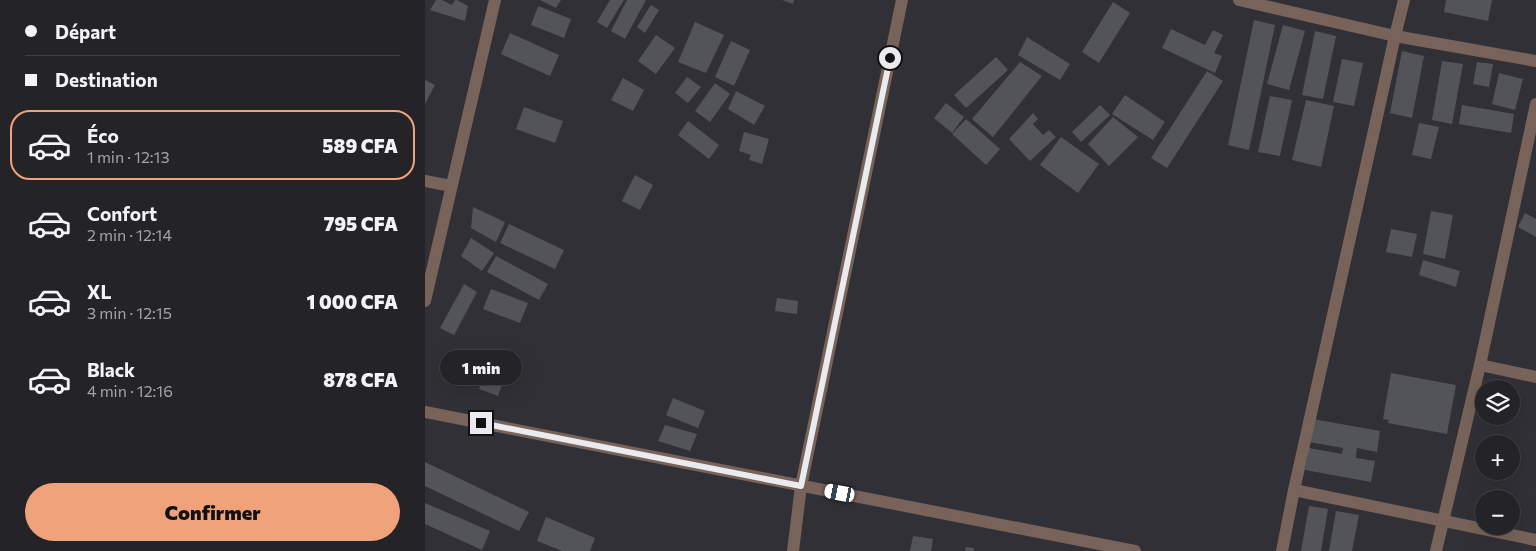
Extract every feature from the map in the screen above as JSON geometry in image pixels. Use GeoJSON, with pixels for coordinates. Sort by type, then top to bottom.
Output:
{"type":"FeatureCollection","features":[{"type":"Feature","properties":{"kind":"street"},"geometry":{"type":"LineString","coordinates":[[425,301],[495,0]]}},
{"type":"Feature","properties":{"kind":"street"},"geometry":{"type":"LineString","coordinates":[[793,551],[801,486],[902,0]]}},
{"type":"Feature","properties":{"kind":"street"},"geometry":{"type":"LineString","coordinates":[[1239,0],[1395,36],[1536,61]]}},
{"type":"Feature","properties":{"kind":"street"},"geometry":{"type":"LineString","coordinates":[[1282,551],[1404,0]]}},
{"type":"Feature","properties":{"kind":"street"},"geometry":{"type":"LineString","coordinates":[[1436,551],[1480,365],[1536,104]]}},
{"type":"Feature","properties":{"kind":"street"},"geometry":{"type":"LineString","coordinates":[[425,181],[451,186]]}},
{"type":"Feature","properties":{"kind":"street"},"geometry":{"type":"LineString","coordinates":[[1480,365],[1536,377]]}},
{"type":"Feature","properties":{"kind":"street"},"geometry":{"type":"LineString","coordinates":[[425,412],[1135,551]]}},
{"type":"Feature","properties":{"kind":"street"},"geometry":{"type":"LineString","coordinates":[[1294,490],[1536,540]]}},
{"type":"Feature","properties":{"kind":"building"},"geometry":{"type":"Polygon","coordinates":[[[436,0],[442,0],[452,5],[457,0],[468,6],[465,21],[430,10],[436,0]]]}},
{"type":"Feature","properties":{"kind":"building"},"geometry":{"type":"Polygon","coordinates":[[[540,0],[561,0],[556,8],[540,0]]]}},
{"type":"Feature","properties":{"kind":"building"},"geometry":{"type":"Polygon","coordinates":[[[610,0],[624,0],[607,28],[597,22],[610,0]]]}},
{"type":"Feature","properties":{"kind":"building"},"geometry":{"type":"Polygon","coordinates":[[[627,0],[646,0],[625,39],[611,31],[627,0]]]}},
{"type":"Feature","properties":{"kind":"building"},"geometry":{"type":"Polygon","coordinates":[[[782,0],[794,0],[793,4],[782,0]]]}},
{"type":"Feature","properties":{"kind":"building"},"geometry":{"type":"Polygon","coordinates":[[[1446,0],[1492,0],[1488,21],[1444,12],[1446,0]]]}},
{"type":"Feature","properties":{"kind":"building"},"geometry":{"type":"Polygon","coordinates":[[[1113,2],[1130,13],[1099,63],[1082,52],[1113,2]]]}},
{"type":"Feature","properties":{"kind":"building"},"geometry":{"type":"Polygon","coordinates":[[[651,5],[659,10],[645,33],[637,27],[651,5]]]}},
{"type":"Feature","properties":{"kind":"building"},"geometry":{"type":"Polygon","coordinates":[[[538,6],[571,19],[564,38],[531,25],[538,6]]]}},
{"type":"Feature","properties":{"kind":"building"},"geometry":{"type":"Polygon","coordinates":[[[1254,20],[1275,25],[1249,150],[1228,145],[1254,20]]]}},
{"type":"Feature","properties":{"kind":"building"},"geometry":{"type":"Polygon","coordinates":[[[695,22],[724,35],[706,73],[678,62],[695,22]]]}},
{"type":"Feature","properties":{"kind":"building"},"geometry":{"type":"Polygon","coordinates":[[[1283,25],[1305,31],[1289,90],[1267,84],[1283,25]]]}},
{"type":"Feature","properties":{"kind":"building"},"geometry":{"type":"Polygon","coordinates":[[[1171,29],[1205,45],[1213,30],[1223,35],[1214,53],[1222,56],[1215,73],[1162,48],[1171,29]]]}},
{"type":"Feature","properties":{"kind":"building"},"geometry":{"type":"Polygon","coordinates":[[[1315,31],[1336,36],[1323,99],[1302,95],[1315,31]]]}},
{"type":"Feature","properties":{"kind":"building"},"geometry":{"type":"Polygon","coordinates":[[[510,33],[559,55],[550,76],[501,54],[510,33]]]}},
{"type":"Feature","properties":{"kind":"building"},"geometry":{"type":"Polygon","coordinates":[[[656,35],[675,48],[656,74],[638,61],[656,35]]]}},
{"type":"Feature","properties":{"kind":"building"},"geometry":{"type":"Polygon","coordinates":[[[1027,37],[1070,64],[1060,80],[1018,55],[1027,37]]]}},
{"type":"Feature","properties":{"kind":"building"},"geometry":{"type":"Polygon","coordinates":[[[731,41],[750,50],[734,86],[715,77],[731,41]]]}},
{"type":"Feature","properties":{"kind":"building"},"geometry":{"type":"Polygon","coordinates":[[[1402,51],[1424,56],[1412,118],[1390,113],[1402,51]]]}},
{"type":"Feature","properties":{"kind":"building"},"geometry":{"type":"Polygon","coordinates":[[[996,57],[1008,70],[966,108],[954,95],[996,57]]]}},
{"type":"Feature","properties":{"kind":"building"},"geometry":{"type":"Polygon","coordinates":[[[1342,59],[1363,63],[1354,106],[1333,102],[1342,59]]]}},
{"type":"Feature","properties":{"kind":"building"},"geometry":{"type":"Polygon","coordinates":[[[1442,61],[1463,64],[1452,124],[1432,120],[1442,61]]]}},
{"type":"Feature","properties":{"kind":"building"},"geometry":{"type":"Polygon","coordinates":[[[1020,62],[1042,76],[993,137],[972,119],[1020,62]]]}},
{"type":"Feature","properties":{"kind":"building"},"geometry":{"type":"Polygon","coordinates":[[[1477,62],[1493,64],[1489,87],[1473,84],[1477,62]]]}},
{"type":"Feature","properties":{"kind":"building"},"geometry":{"type":"Polygon","coordinates":[[[1207,71],[1223,81],[1167,168],[1151,158],[1207,71]]]}},
{"type":"Feature","properties":{"kind":"building"},"geometry":{"type":"Polygon","coordinates":[[[1499,73],[1523,79],[1515,110],[1492,104],[1499,73]]]}},
{"type":"Feature","properties":{"kind":"building"},"geometry":{"type":"Polygon","coordinates":[[[687,77],[701,87],[688,103],[675,93],[687,77]]]}},
{"type":"Feature","properties":{"kind":"building"},"geometry":{"type":"Polygon","coordinates":[[[623,78],[644,90],[633,111],[611,100],[623,78]]]}},
{"type":"Feature","properties":{"kind":"building"},"geometry":{"type":"Polygon","coordinates":[[[425,80],[435,85],[425,104],[425,80]]]}},
{"type":"Feature","properties":{"kind":"building"},"geometry":{"type":"Polygon","coordinates":[[[715,83],[730,94],[710,122],[695,111],[715,83]]]}},
{"type":"Feature","properties":{"kind":"building"},"geometry":{"type":"Polygon","coordinates":[[[736,91],[765,106],[754,125],[728,109],[736,91]]]}},
{"type":"Feature","properties":{"kind":"building"},"geometry":{"type":"Polygon","coordinates":[[[1125,95],[1165,122],[1153,140],[1112,114],[1125,95]]]}},
{"type":"Feature","properties":{"kind":"building"},"geometry":{"type":"Polygon","coordinates":[[[1270,96],[1292,100],[1280,156],[1258,152],[1270,96]]]}},
{"type":"Feature","properties":{"kind":"building"},"geometry":{"type":"Polygon","coordinates":[[[1306,100],[1334,106],[1321,167],[1292,160],[1306,100]]]}},
{"type":"Feature","properties":{"kind":"building"},"geometry":{"type":"Polygon","coordinates":[[[946,103],[964,117],[952,133],[934,118],[946,103]]]}},
{"type":"Feature","properties":{"kind":"building"},"geometry":{"type":"Polygon","coordinates":[[[1100,105],[1110,115],[1081,142],[1072,132],[1100,105]]]}},
{"type":"Feature","properties":{"kind":"building"},"geometry":{"type":"Polygon","coordinates":[[[1462,105],[1514,114],[1511,133],[1459,124],[1462,105]]]}},
{"type":"Feature","properties":{"kind":"building"},"geometry":{"type":"Polygon","coordinates":[[[524,107],[563,121],[555,143],[516,129],[524,107]]]}},
{"type":"Feature","properties":{"kind":"building"},"geometry":{"type":"Polygon","coordinates":[[[1033,113],[1038,119],[1033,124],[1043,135],[1049,130],[1056,137],[1030,161],[1009,139],[1033,113]]]}},
{"type":"Feature","properties":{"kind":"building"},"geometry":{"type":"Polygon","coordinates":[[[1113,117],[1138,137],[1109,166],[1088,144],[1113,117]]]}},
{"type":"Feature","properties":{"kind":"building"},"geometry":{"type":"Polygon","coordinates":[[[966,119],[1000,149],[986,165],[952,134],[966,119]]]}},
{"type":"Feature","properties":{"kind":"building"},"geometry":{"type":"Polygon","coordinates":[[[688,121],[719,145],[709,159],[678,135],[688,121]]]}},
{"type":"Feature","properties":{"kind":"building"},"geometry":{"type":"Polygon","coordinates":[[[1419,123],[1439,127],[1431,159],[1412,155],[1419,123]]]}},
{"type":"Feature","properties":{"kind":"building"},"geometry":{"type":"Polygon","coordinates":[[[744,132],[769,139],[762,164],[749,160],[751,155],[739,151],[744,132]]]}},
{"type":"Feature","properties":{"kind":"building"},"geometry":{"type":"Polygon","coordinates":[[[1061,137],[1099,164],[1078,193],[1040,165],[1061,137]]]}},
{"type":"Feature","properties":{"kind":"building"},"geometry":{"type":"Polygon","coordinates":[[[635,175],[653,185],[640,210],[622,201],[635,175]]]}},
{"type":"Feature","properties":{"kind":"building"},"geometry":{"type":"Polygon","coordinates":[[[473,207],[505,222],[496,242],[471,228],[473,207]]]}},
{"type":"Feature","properties":{"kind":"building"},"geometry":{"type":"Polygon","coordinates":[[[1431,211],[1453,215],[1445,259],[1423,254],[1431,211]]]}},
{"type":"Feature","properties":{"kind":"building"},"geometry":{"type":"Polygon","coordinates":[[[1525,213],[1536,219],[1536,237],[1518,227],[1525,213]]]}},
{"type":"Feature","properties":{"kind":"building"},"geometry":{"type":"Polygon","coordinates":[[[509,224],[564,250],[555,269],[500,243],[509,224]]]}},
{"type":"Feature","properties":{"kind":"building"},"geometry":{"type":"Polygon","coordinates":[[[1391,229],[1417,234],[1412,257],[1386,252],[1391,229]]]}},
{"type":"Feature","properties":{"kind":"building"},"geometry":{"type":"Polygon","coordinates":[[[471,238],[494,253],[482,271],[461,256],[471,238]]]}},
{"type":"Feature","properties":{"kind":"building"},"geometry":{"type":"Polygon","coordinates":[[[496,256],[548,284],[539,300],[487,272],[496,256]]]}},
{"type":"Feature","properties":{"kind":"building"},"geometry":{"type":"Polygon","coordinates":[[[1423,260],[1460,271],[1456,287],[1419,275],[1423,260]]]}},
{"type":"Feature","properties":{"kind":"building"},"geometry":{"type":"Polygon","coordinates":[[[464,284],[477,292],[454,335],[440,328],[464,284]]]}},
{"type":"Feature","properties":{"kind":"building"},"geometry":{"type":"Polygon","coordinates":[[[491,289],[528,303],[520,323],[483,309],[491,289]]]}},
{"type":"Feature","properties":{"kind":"building"},"geometry":{"type":"Polygon","coordinates":[[[777,298],[798,301],[797,314],[775,311],[777,298]]]}},
{"type":"Feature","properties":{"kind":"building"},"geometry":{"type":"Polygon","coordinates":[[[491,357],[509,364],[498,396],[479,389],[491,357]]]}},
{"type":"Feature","properties":{"kind":"building"},"geometry":{"type":"Polygon","coordinates":[[[1391,373],[1456,385],[1447,434],[1388,423],[1389,420],[1383,419],[1391,373]]]}},
{"type":"Feature","properties":{"kind":"building"},"geometry":{"type":"Polygon","coordinates":[[[673,398],[705,411],[698,428],[666,415],[673,398]]]}},
{"type":"Feature","properties":{"kind":"building"},"geometry":{"type":"Polygon","coordinates":[[[1313,419],[1380,431],[1377,452],[1357,448],[1356,458],[1375,461],[1371,482],[1305,470],[1309,448],[1342,454],[1343,448],[1309,442],[1313,419]]]}},
{"type":"Feature","properties":{"kind":"building"},"geometry":{"type":"Polygon","coordinates":[[[665,425],[697,434],[690,451],[658,441],[665,425]]]}},
{"type":"Feature","properties":{"kind":"building"},"geometry":{"type":"Polygon","coordinates":[[[425,462],[529,512],[519,531],[425,486],[425,462]]]}},
{"type":"Feature","properties":{"kind":"building"},"geometry":{"type":"Polygon","coordinates":[[[425,503],[490,531],[482,550],[425,524],[425,503]]]}},
{"type":"Feature","properties":{"kind":"building"},"geometry":{"type":"Polygon","coordinates":[[[1309,506],[1328,509],[1321,551],[1301,551],[1309,506]]]}},
{"type":"Feature","properties":{"kind":"building"},"geometry":{"type":"Polygon","coordinates":[[[1336,511],[1359,515],[1352,551],[1329,551],[1336,511]]]}},
{"type":"Feature","properties":{"kind":"building"},"geometry":{"type":"Polygon","coordinates":[[[546,517],[595,538],[590,551],[562,551],[537,541],[546,517]]]}},
{"type":"Feature","properties":{"kind":"building"},"geometry":{"type":"Polygon","coordinates":[[[913,536],[933,539],[931,551],[910,551],[913,536]]]}},
{"type":"Feature","properties":{"kind":"building"},"geometry":{"type":"Polygon","coordinates":[[[966,547],[974,548],[974,551],[965,551],[966,547]]]}},
{"type":"Feature","properties":{"kind":"route"},"geometry":{"type":"LineString","coordinates":[[481,423],[801,486],[890,58]]}}]}
